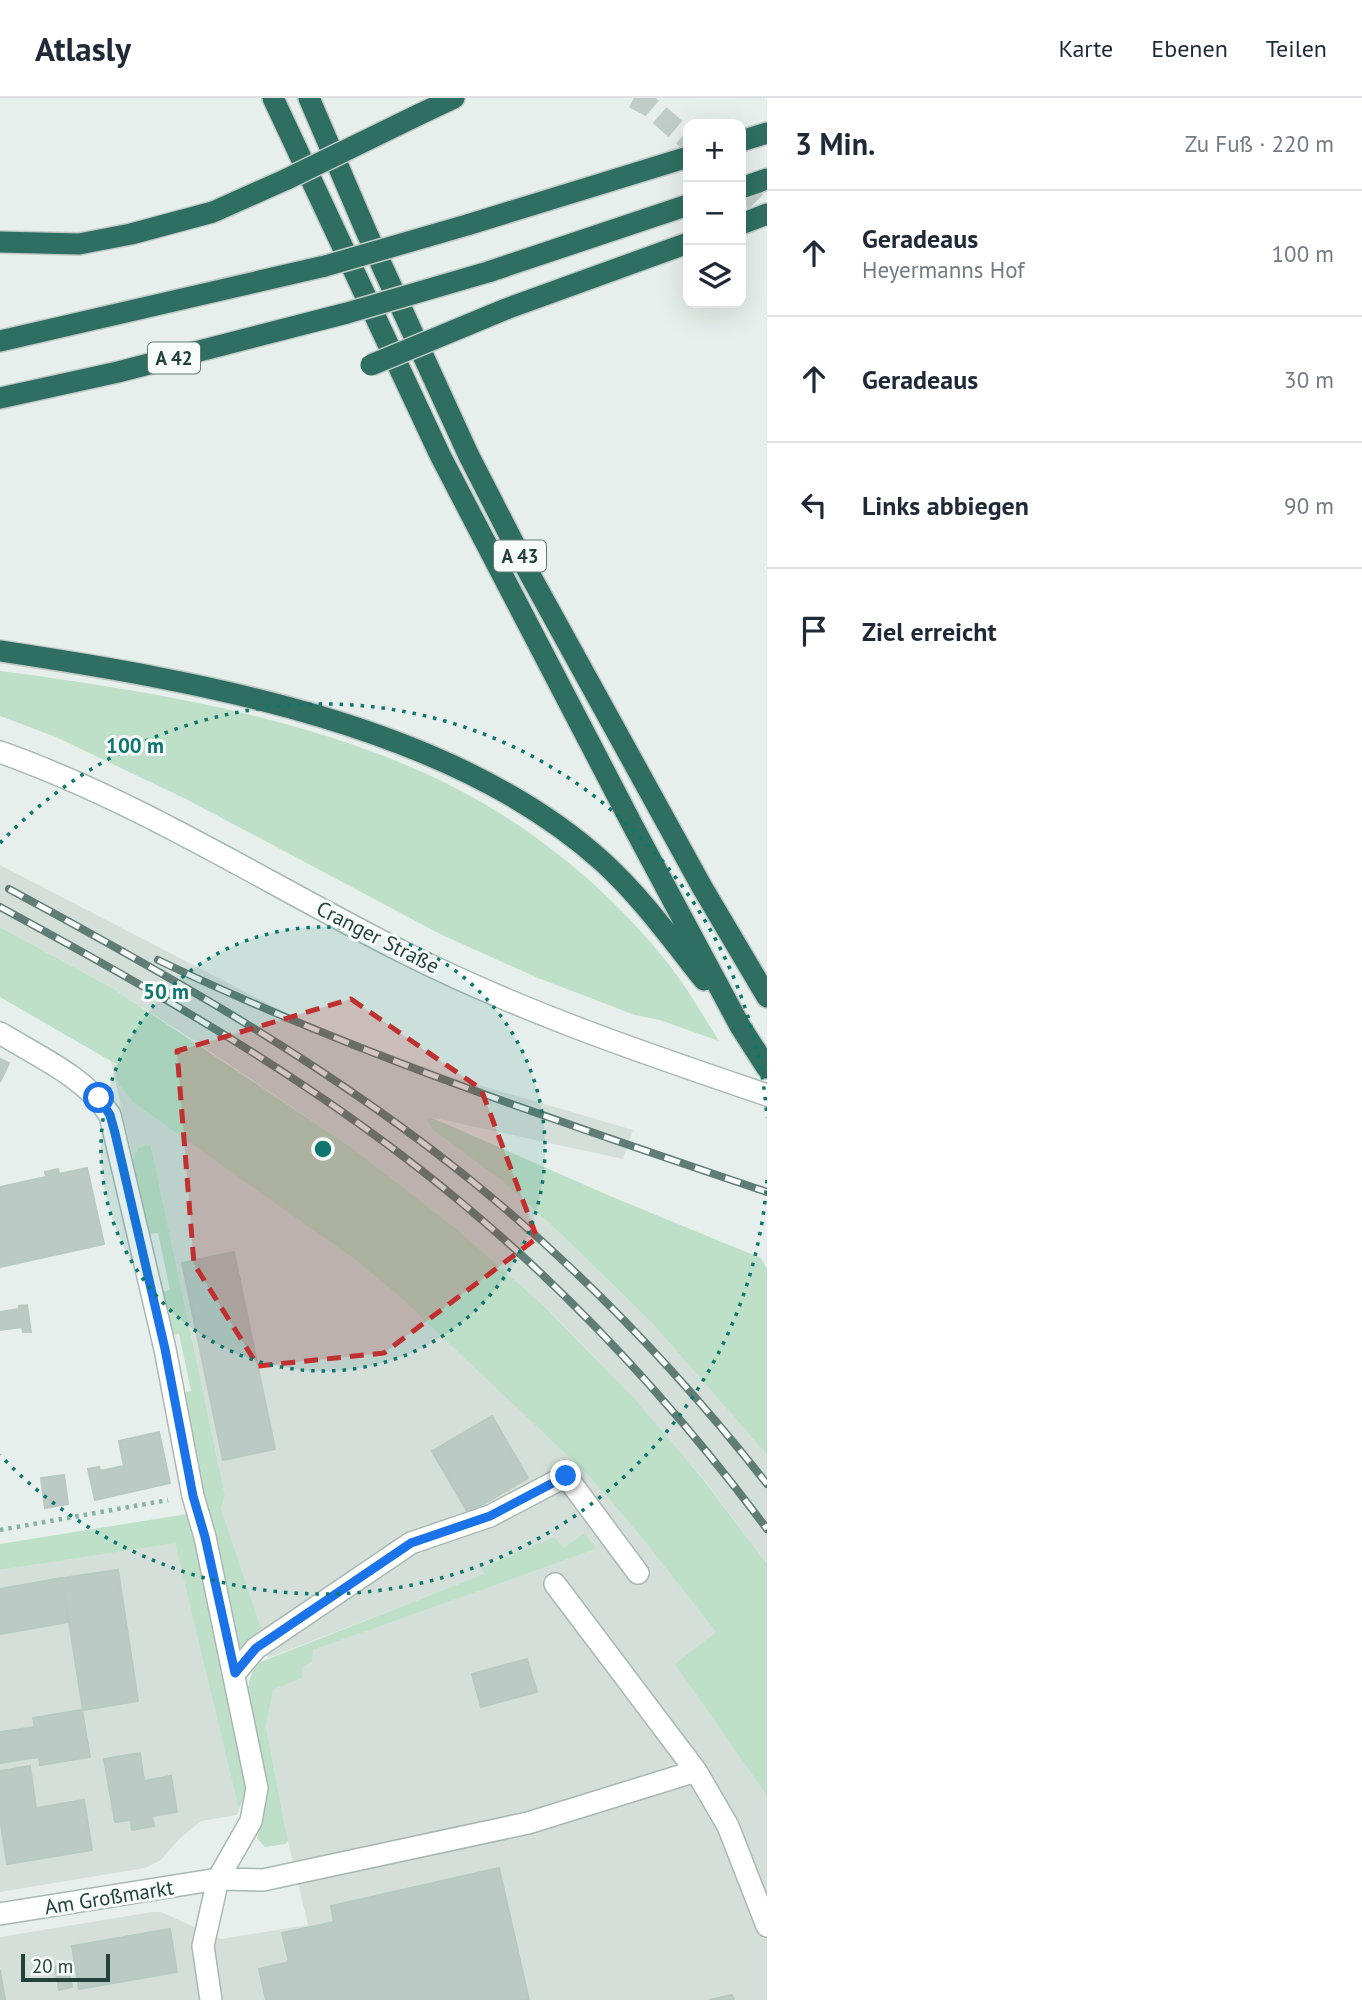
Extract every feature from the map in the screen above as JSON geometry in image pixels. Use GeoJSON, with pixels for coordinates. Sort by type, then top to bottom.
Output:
{"type":"FeatureCollection","features":[{"type":"Feature","properties":{"kind":"highway","name":"A 43"},"geometry":{"type":"LineString","coordinates":[[273,98],[440,455],[621,804],[740,1026],[767,1068]]}},
{"type":"Feature","properties":{"kind":"highway","name":"A 43"},"geometry":{"type":"LineString","coordinates":[[309,98],[372,244],[475,468],[529,573],[702,887],[767,997]]}},
{"type":"Feature","properties":{"kind":"highway"},"geometry":{"type":"LineString","coordinates":[[0,242],[79,244],[131,234],[213,212],[454,98]]}},
{"type":"Feature","properties":{"kind":"highway"},"geometry":{"type":"LineString","coordinates":[[746,139],[767,133]]}},
{"type":"Feature","properties":{"kind":"highway"},"geometry":{"type":"LineString","coordinates":[[0,341],[325,266],[683,159]]}},
{"type":"Feature","properties":{"kind":"highway"},"geometry":{"type":"LineString","coordinates":[[746,186],[767,179]]}},
{"type":"Feature","properties":{"kind":"highway","name":"A 42"},"geometry":{"type":"LineString","coordinates":[[0,398],[118,372],[347,313],[488,272],[683,207]]}},
{"type":"Feature","properties":{"kind":"highway"},"geometry":{"type":"LineString","coordinates":[[746,222],[767,214]]}},
{"type":"Feature","properties":{"kind":"highway"},"geometry":{"type":"LineString","coordinates":[[371,365],[506,309],[683,245]]}},
{"type":"Feature","properties":{"kind":"highway"},"geometry":{"type":"LineString","coordinates":[[0,651],[249,698],[326,719],[398,743],[454,766],[508,793],[603,862],[643,902],[740,1026]]}},
{"type":"Feature","properties":{"kind":"street","name":"Cranger Straße"},"geometry":{"type":"LineString","coordinates":[[0,752],[112,799],[402,952],[483,990],[577,1029],[767,1096]]}},
{"type":"Feature","properties":{"kind":"street"},"geometry":{"type":"LineString","coordinates":[[0,1033],[79,1081],[99,1098],[110,1115],[165,1349],[193,1496],[205,1537],[235,1673],[257,1788],[251,1821],[218,1879],[202,1946],[211,2000]]}},
{"type":"Feature","properties":{"kind":"street"},"geometry":{"type":"LineString","coordinates":[[235,1673],[256,1648],[411,1543],[490,1516],[566,1476],[638,1573]]}},
{"type":"Feature","properties":{"kind":"street"},"geometry":{"type":"LineString","coordinates":[[555,1584],[696,1770],[728,1826],[767,1926]]}},
{"type":"Feature","properties":{"kind":"street","name":"Am Großmarkt"},"geometry":{"type":"LineString","coordinates":[[0,1914],[218,1879],[263,1880],[528,1822],[696,1770]]}},
{"type":"Feature","properties":{"kind":"path"},"geometry":{"type":"LineString","coordinates":[[0,1530],[193,1496]]}},
{"type":"Feature","properties":{"kind":"highlighted area"},"geometry":{"type":"Polygon","coordinates":[[[351,999],[481,1089],[537,1238],[384,1353],[258,1366],[194,1264],[177,1051],[351,999]]]}},
{"type":"Feature","properties":{"kind":"shaded area"},"geometry":{"type":"Polygon","coordinates":[[[0,865],[307,1024],[449,1076],[633,1130],[623,1159],[430,1117],[433,1130],[502,1181],[652,1323],[767,1455],[767,1564],[703,1478],[589,1351],[543,1305],[458,1230],[351,1147],[198,1043],[114,989],[0,927],[0,865]]]}},
{"type":"Feature","properties":{"kind":"shaded area"},"geometry":{"type":"Polygon","coordinates":[[[111,1061],[217,1160],[354,1259],[399,1296],[489,1379],[588,1475],[638,1533],[716,1632],[676,1664],[767,1796],[767,2000],[0,2000],[0,1937],[152,1912],[161,1912],[221,1939],[308,1925],[288,1841],[266,1727],[273,1690],[302,1678],[302,1668],[312,1650],[596,1549],[564,1548],[483,1568],[485,1574],[268,1658],[221,1509],[225,1495],[151,1146],[138,1148],[133,1160],[111,1061]]]}},
{"type":"Feature","properties":{"kind":"shaded area"},"geometry":{"type":"Polygon","coordinates":[[[175,1542],[238,1799],[237,1815],[201,1821],[179,1839],[161,1860],[145,1868],[0,1892],[0,1570],[175,1542]]]}},
{"type":"Feature","properties":{"kind":"green space"},"geometry":{"type":"Polygon","coordinates":[[[0,671],[120,688],[243,713],[304,729],[364,748],[421,771],[474,798],[529,832],[555,852],[628,917],[670,966],[719,1041],[660,1020],[635,1015],[538,978],[440,934],[188,800],[56,737],[0,716],[0,671]]]}},
{"type":"Feature","properties":{"kind":"green space"},"geometry":{"type":"Polygon","coordinates":[[[0,927],[114,989],[351,1147],[458,1230],[543,1305],[632,1396],[703,1479],[767,1564],[767,1796],[675,1664],[716,1632],[638,1533],[588,1475],[399,1296],[354,1259],[133,1102],[117,1082],[116,1064],[0,997],[0,927]]]}},
{"type":"Feature","properties":{"kind":"green space"},"geometry":{"type":"Polygon","coordinates":[[[430,1117],[617,1199],[761,1258],[767,1269],[767,1455],[652,1323],[502,1181],[433,1130],[427,1120],[430,1117]]]}},
{"type":"Feature","properties":{"kind":"green space"},"geometry":{"type":"Polygon","coordinates":[[[151,1146],[225,1495],[221,1509],[261,1629],[239,1649],[182,1393],[191,1391],[179,1334],[170,1335],[161,1292],[170,1290],[158,1233],[149,1234],[133,1160],[138,1148],[151,1146]]]}},
{"type":"Feature","properties":{"kind":"green space"},"geometry":{"type":"Polygon","coordinates":[[[187,1514],[193,1523],[249,1785],[239,1809],[175,1543],[0,1570],[0,1544],[187,1514]]]}},
{"type":"Feature","properties":{"kind":"green space"},"geometry":{"type":"Polygon","coordinates":[[[585,1533],[596,1549],[313,1650],[312,1662],[302,1668],[302,1678],[273,1690],[266,1727],[288,1841],[285,1844],[265,1847],[257,1838],[264,1811],[265,1780],[252,1727],[248,1692],[258,1663],[484,1574],[482,1568],[554,1537],[564,1548],[585,1533]]]}},
{"type":"Feature","properties":{"kind":"building"},"geometry":{"type":"Polygon","coordinates":[[[0,1059],[9,1063],[0,1082],[0,1059]]]}},
{"type":"Feature","properties":{"kind":"building"},"geometry":{"type":"Polygon","coordinates":[[[87,1168],[104,1244],[0,1267],[0,1187],[46,1177],[45,1172],[58,1169],[59,1174],[87,1168]]]}},
{"type":"Feature","properties":{"kind":"building"},"geometry":{"type":"Polygon","coordinates":[[[234,1252],[275,1449],[223,1460],[182,1263],[234,1252]]]}},
{"type":"Feature","properties":{"kind":"building"},"geometry":{"type":"Polygon","coordinates":[[[27,1305],[31,1332],[23,1332],[22,1327],[0,1330],[0,1312],[27,1305]]]}},
{"type":"Feature","properties":{"kind":"building"},"geometry":{"type":"Polygon","coordinates":[[[492,1416],[528,1478],[468,1513],[432,1451],[492,1416]]]}},
{"type":"Feature","properties":{"kind":"building"},"geometry":{"type":"Polygon","coordinates":[[[159,1432],[170,1483],[95,1500],[88,1469],[99,1467],[100,1471],[124,1466],[119,1441],[159,1432]]]}},
{"type":"Feature","properties":{"kind":"building"},"geometry":{"type":"Polygon","coordinates":[[[64,1475],[68,1504],[45,1508],[41,1478],[64,1475]]]}},
{"type":"Feature","properties":{"kind":"building"},"geometry":{"type":"Polygon","coordinates":[[[118,1570],[138,1701],[83,1710],[62,1578],[118,1570]]]}},
{"type":"Feature","properties":{"kind":"building"},"geometry":{"type":"Polygon","coordinates":[[[62,1578],[69,1622],[0,1634],[0,1589],[62,1578]]]}},
{"type":"Feature","properties":{"kind":"building"},"geometry":{"type":"Polygon","coordinates":[[[527,1659],[537,1692],[481,1707],[472,1674],[527,1659]]]}},
{"type":"Feature","properties":{"kind":"building"},"geometry":{"type":"Polygon","coordinates":[[[82,1710],[90,1757],[40,1765],[39,1757],[0,1763],[0,1732],[35,1727],[33,1718],[82,1710]]]}},
{"type":"Feature","properties":{"kind":"building"},"geometry":{"type":"Polygon","coordinates":[[[140,1753],[144,1781],[171,1776],[177,1812],[152,1816],[154,1826],[132,1830],[131,1820],[115,1822],[104,1759],[140,1753]]]}},
{"type":"Feature","properties":{"kind":"building"},"geometry":{"type":"Polygon","coordinates":[[[30,1766],[36,1808],[84,1800],[92,1850],[7,1864],[0,1818],[0,1771],[30,1766]]]}},
{"type":"Feature","properties":{"kind":"building"},"geometry":{"type":"Polygon","coordinates":[[[499,1868],[529,2000],[266,2000],[259,1969],[289,1962],[282,1933],[334,1922],[331,1906],[499,1868]]]}},
{"type":"Feature","properties":{"kind":"building"},"geometry":{"type":"Polygon","coordinates":[[[170,1929],[177,1972],[79,1989],[72,1946],[170,1929]]]}},
{"type":"Feature","properties":{"kind":"building"},"geometry":{"type":"Polygon","coordinates":[[[68,1964],[72,1987],[59,1990],[55,1967],[68,1964]]]}},
{"type":"Feature","properties":{"kind":"building"},"geometry":{"type":"Polygon","coordinates":[[[0,1970],[5,2000],[0,2000],[0,1970]]]}},
{"type":"Feature","properties":{"kind":"building"},"geometry":{"type":"Polygon","coordinates":[[[732,1995],[734,2000],[709,2000],[732,1995]]]}},
{"type":"Feature","properties":{"kind":"tunnel"},"geometry":{"type":"LineString","coordinates":[[634,98],[649,106],[683,136]]}},
{"type":"Feature","properties":{"kind":"tunnel"},"geometry":{"type":"LineString","coordinates":[[746,192],[767,213]]}},
{"type":"Feature","properties":{"kind":"railway"},"geometry":{"type":"LineString","coordinates":[[9,889],[189,989],[306,1061],[419,1140],[473,1182],[553,1251],[628,1325],[700,1402],[767,1484]]}},
{"type":"Feature","properties":{"kind":"railway"},"geometry":{"type":"LineString","coordinates":[[0,907],[180,1008],[297,1081],[354,1120],[463,1204],[546,1278],[625,1358],[698,1442],[767,1529]]}},
{"type":"Feature","properties":{"kind":"railway"},"geometry":{"type":"LineString","coordinates":[[158,960],[307,1026],[459,1085],[767,1192]]}},
{"type":"Feature","properties":{"kind":"route"},"geometry":{"type":"LineString","coordinates":[[99,1098],[110,1115],[115,1133],[165,1349],[193,1496],[205,1537],[235,1673],[256,1648],[411,1543],[490,1516],[566,1476]]}}]}
